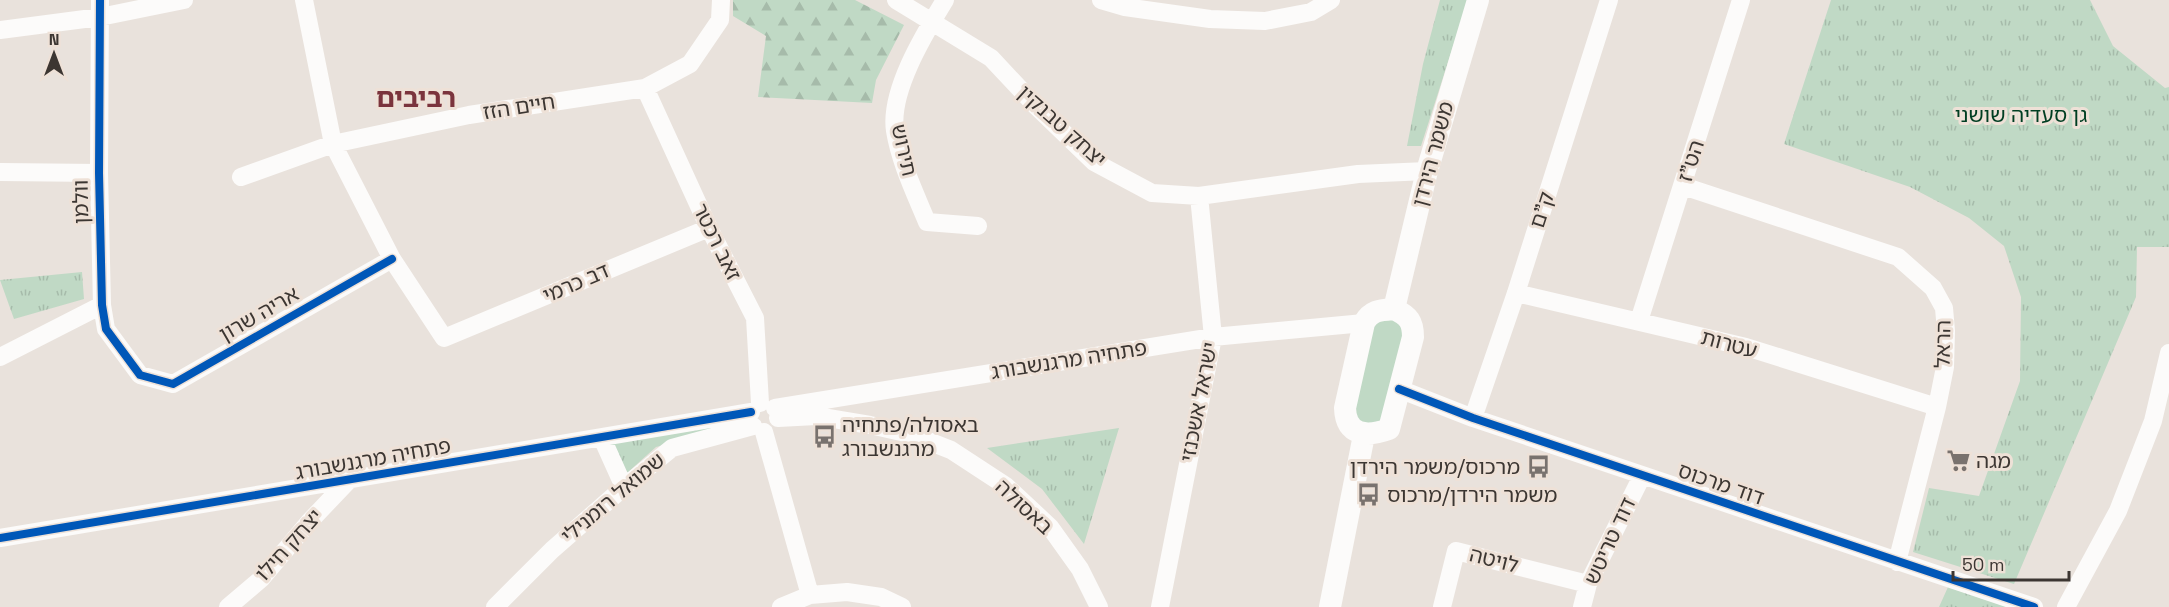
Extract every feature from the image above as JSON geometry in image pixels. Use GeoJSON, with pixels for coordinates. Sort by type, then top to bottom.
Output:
{"type":"FeatureCollection","features":[{"type":"Feature","properties":{"kind":"street"},"geometry":{"type":"LineString","coordinates":[[0,30],[100,9],[184,0]]}},
{"type":"Feature","properties":{"kind":"street"},"geometry":{"type":"LineString","coordinates":[[304,0],[333,144],[392,259]]}},
{"type":"Feature","properties":{"kind":"street","name":"חיים הזז"},"geometry":{"type":"LineString","coordinates":[[241,177],[333,144],[469,115],[645,88],[690,64],[720,20],[721,0]]}},
{"type":"Feature","properties":{"kind":"street","name":"יצחק טבנקין"},"geometry":{"type":"LineString","coordinates":[[896,0],[991,58],[1036,106],[1094,162],[1152,193],[1199,196],[1358,174],[1427,171]]}},
{"type":"Feature","properties":{"kind":"street","name":"תירוש"},"geometry":{"type":"LineString","coordinates":[[945,0],[898,89],[894,129],[909,180],[927,222],[978,226]]}},
{"type":"Feature","properties":{"kind":"street"},"geometry":{"type":"LineString","coordinates":[[1101,0],[1125,7],[1210,19],[1265,21],[1311,12],[1331,0]]}},
{"type":"Feature","properties":{"kind":"street","name":"משמר הירדן"},"geometry":{"type":"LineString","coordinates":[[1394,309],[1427,171],[1478,0]]}},
{"type":"Feature","properties":{"kind":"street","name":"ק\"ם"},"geometry":{"type":"LineString","coordinates":[[1473,418],[1516,293],[1609,0]]}},
{"type":"Feature","properties":{"kind":"street","name":"הט\"ז"},"geometry":{"type":"LineString","coordinates":[[1639,321],[1742,0]]}},
{"type":"Feature","properties":{"kind":"street","name":"וולמן"},"geometry":{"type":"LineString","coordinates":[[100,9],[99,173],[102,305],[106,329],[140,375]]}},
{"type":"Feature","properties":{"kind":"street","name":"זאב רכטר"},"geometry":{"type":"LineString","coordinates":[[645,88],[709,228],[755,318],[763,416],[810,595]]}},
{"type":"Feature","properties":{"kind":"street"},"geometry":{"type":"LineString","coordinates":[[0,172],[99,173]]}},
{"type":"Feature","properties":{"kind":"street","name":"הראל"},"geometry":{"type":"LineString","coordinates":[[1683,186],[1898,257],[1933,288],[1944,308],[1945,367],[1897,562]]}},
{"type":"Feature","properties":{"kind":"street","name":"ישראל אשכנזי"},"geometry":{"type":"LineString","coordinates":[[1160,607],[1213,337],[1199,196]]}},
{"type":"Feature","properties":{"kind":"street","name":"דב כרמי"},"geometry":{"type":"LineString","coordinates":[[392,259],[444,338],[709,228]]}},
{"type":"Feature","properties":{"kind":"street","name":"אריה שרון"},"geometry":{"type":"LineString","coordinates":[[140,375],[173,384],[392,259]]}},
{"type":"Feature","properties":{"kind":"street","name":"עטרות"},"geometry":{"type":"LineString","coordinates":[[1516,293],[1746,347],[1937,407]]}},
{"type":"Feature","properties":{"kind":"street"},"geometry":{"type":"LineString","coordinates":[[0,357],[102,305]]}},
{"type":"Feature","properties":{"kind":"street"},"geometry":{"type":"LineString","coordinates":[[1394,309],[1405,314],[1413,323],[1413,337],[1389,429],[1377,434],[1365,435],[1352,427],[1345,418],[1345,408],[1364,323],[1368,315],[1379,310],[1394,309]]}},
{"type":"Feature","properties":{"kind":"street","name":"פתחיה מרגנשבורג"},"geometry":{"type":"LineString","coordinates":[[0,538],[602,438],[763,416],[1213,337],[1364,323]]}},
{"type":"Feature","properties":{"kind":"street"},"geometry":{"type":"LineString","coordinates":[[2066,607],[2118,511],[2153,421],[2169,354]]}},
{"type":"Feature","properties":{"kind":"street","name":"דוד מרכוס"},"geometry":{"type":"LineString","coordinates":[[1399,389],[1473,418],[2034,607]]}},
{"type":"Feature","properties":{"kind":"street","name":"שמואל רומנילי"},"geometry":{"type":"LineString","coordinates":[[495,607],[552,550],[672,448],[763,416]]}},
{"type":"Feature","properties":{"kind":"street","name":"באסולה"},"geometry":{"type":"LineString","coordinates":[[763,416],[816,416],[870,425],[910,434],[951,450],[1006,486],[1050,527],[1080,568],[1096,602]]}},
{"type":"Feature","properties":{"kind":"street"},"geometry":{"type":"LineString","coordinates":[[1330,607],[1365,435]]}},
{"type":"Feature","properties":{"kind":"street"},"geometry":{"type":"LineString","coordinates":[[602,438],[624,487]]}},
{"type":"Feature","properties":{"kind":"street","name":"דוד טריטש"},"geometry":{"type":"LineString","coordinates":[[1582,607],[1588,584],[1642,476]]}},
{"type":"Feature","properties":{"kind":"street","name":"יצחק חילו"},"geometry":{"type":"LineString","coordinates":[[228,607],[261,579],[309,522],[348,481]]}},
{"type":"Feature","properties":{"kind":"street"},"geometry":{"type":"LineString","coordinates":[[303,489],[309,522]]}},
{"type":"Feature","properties":{"kind":"street","name":"לויטה"},"geometry":{"type":"LineString","coordinates":[[1442,607],[1456,551],[1588,584]]}},
{"type":"Feature","properties":{"kind":"street"},"geometry":{"type":"LineString","coordinates":[[781,607],[810,595],[847,592],[881,597],[902,607]]}},
{"type":"Feature","properties":{"kind":"street"},"geometry":{"type":"LineString","coordinates":[[1096,602],[1114,607]]}},
{"type":"Feature","properties":{"kind":"green space"},"geometry":{"type":"Polygon","coordinates":[[[733,0],[855,0],[904,25],[876,80],[872,103],[758,97],[766,36],[733,16],[733,0]]]}},
{"type":"Feature","properties":{"kind":"green space"},"geometry":{"type":"Polygon","coordinates":[[[1440,0],[1468,0],[1421,146],[1407,146],[1423,64],[1440,0]]]}},
{"type":"Feature","properties":{"kind":"green space","name":"גן סעדיה שושני"},"geometry":{"type":"Polygon","coordinates":[[[1831,0],[2090,0],[2113,46],[2165,88],[2169,87],[2169,247],[2137,247],[2136,297],[2014,584],[1913,552],[1929,488],[1979,496],[2020,381],[2021,297],[2004,246],[1969,218],[1910,187],[1784,144],[1831,0]]]}},
{"type":"Feature","properties":{"kind":"green space"},"geometry":{"type":"Polygon","coordinates":[[[82,272],[84,299],[14,319],[0,280],[82,272]]]}},
{"type":"Feature","properties":{"kind":"green space"},"geometry":{"type":"Polygon","coordinates":[[[1391,318],[1400,323],[1406,335],[1384,419],[1371,424],[1358,421],[1351,410],[1372,327],[1379,320],[1391,318]]]}},
{"type":"Feature","properties":{"kind":"green space"},"geometry":{"type":"Polygon","coordinates":[[[747,416],[749,423],[656,447],[626,474],[608,440],[747,416]]]}},
{"type":"Feature","properties":{"kind":"green space"},"geometry":{"type":"Polygon","coordinates":[[[1119,428],[1084,544],[1042,489],[987,448],[1119,428]]]}},
{"type":"Feature","properties":{"kind":"green space"},"geometry":{"type":"Polygon","coordinates":[[[1948,587],[2007,607],[1939,607],[1948,587]]]}},
{"type":"Feature","properties":{"kind":"cycle path"},"geometry":{"type":"LineString","coordinates":[[100,0],[99,173],[102,305],[106,329],[140,375],[173,384],[392,259]]}},
{"type":"Feature","properties":{"kind":"cycle path"},"geometry":{"type":"LineString","coordinates":[[1399,389],[1473,418],[2034,607]]}},
{"type":"Feature","properties":{"kind":"cycle path"},"geometry":{"type":"LineString","coordinates":[[0,538],[751,412]]}},
{"type":"Feature","properties":{"kind":"place","name":"באסולה/פתחיה מרגנשבורג"},"geometry":{"type":"Point","coordinates":[824,437]}},
{"type":"Feature","properties":{"kind":"place","name":"מגה"},"geometry":{"type":"Point","coordinates":[1958,461]}},
{"type":"Feature","properties":{"kind":"place","name":"מרכוס/משמר הירדן"},"geometry":{"type":"Point","coordinates":[1538,467]}},
{"type":"Feature","properties":{"kind":"place","name":"משמר הירדן/מרכוס"},"geometry":{"type":"Point","coordinates":[1369,495]}},
{"type":"Feature","properties":{"kind":"district","name":"רביבים"},"geometry":{"type":"Point","coordinates":[416,98]}}]}
